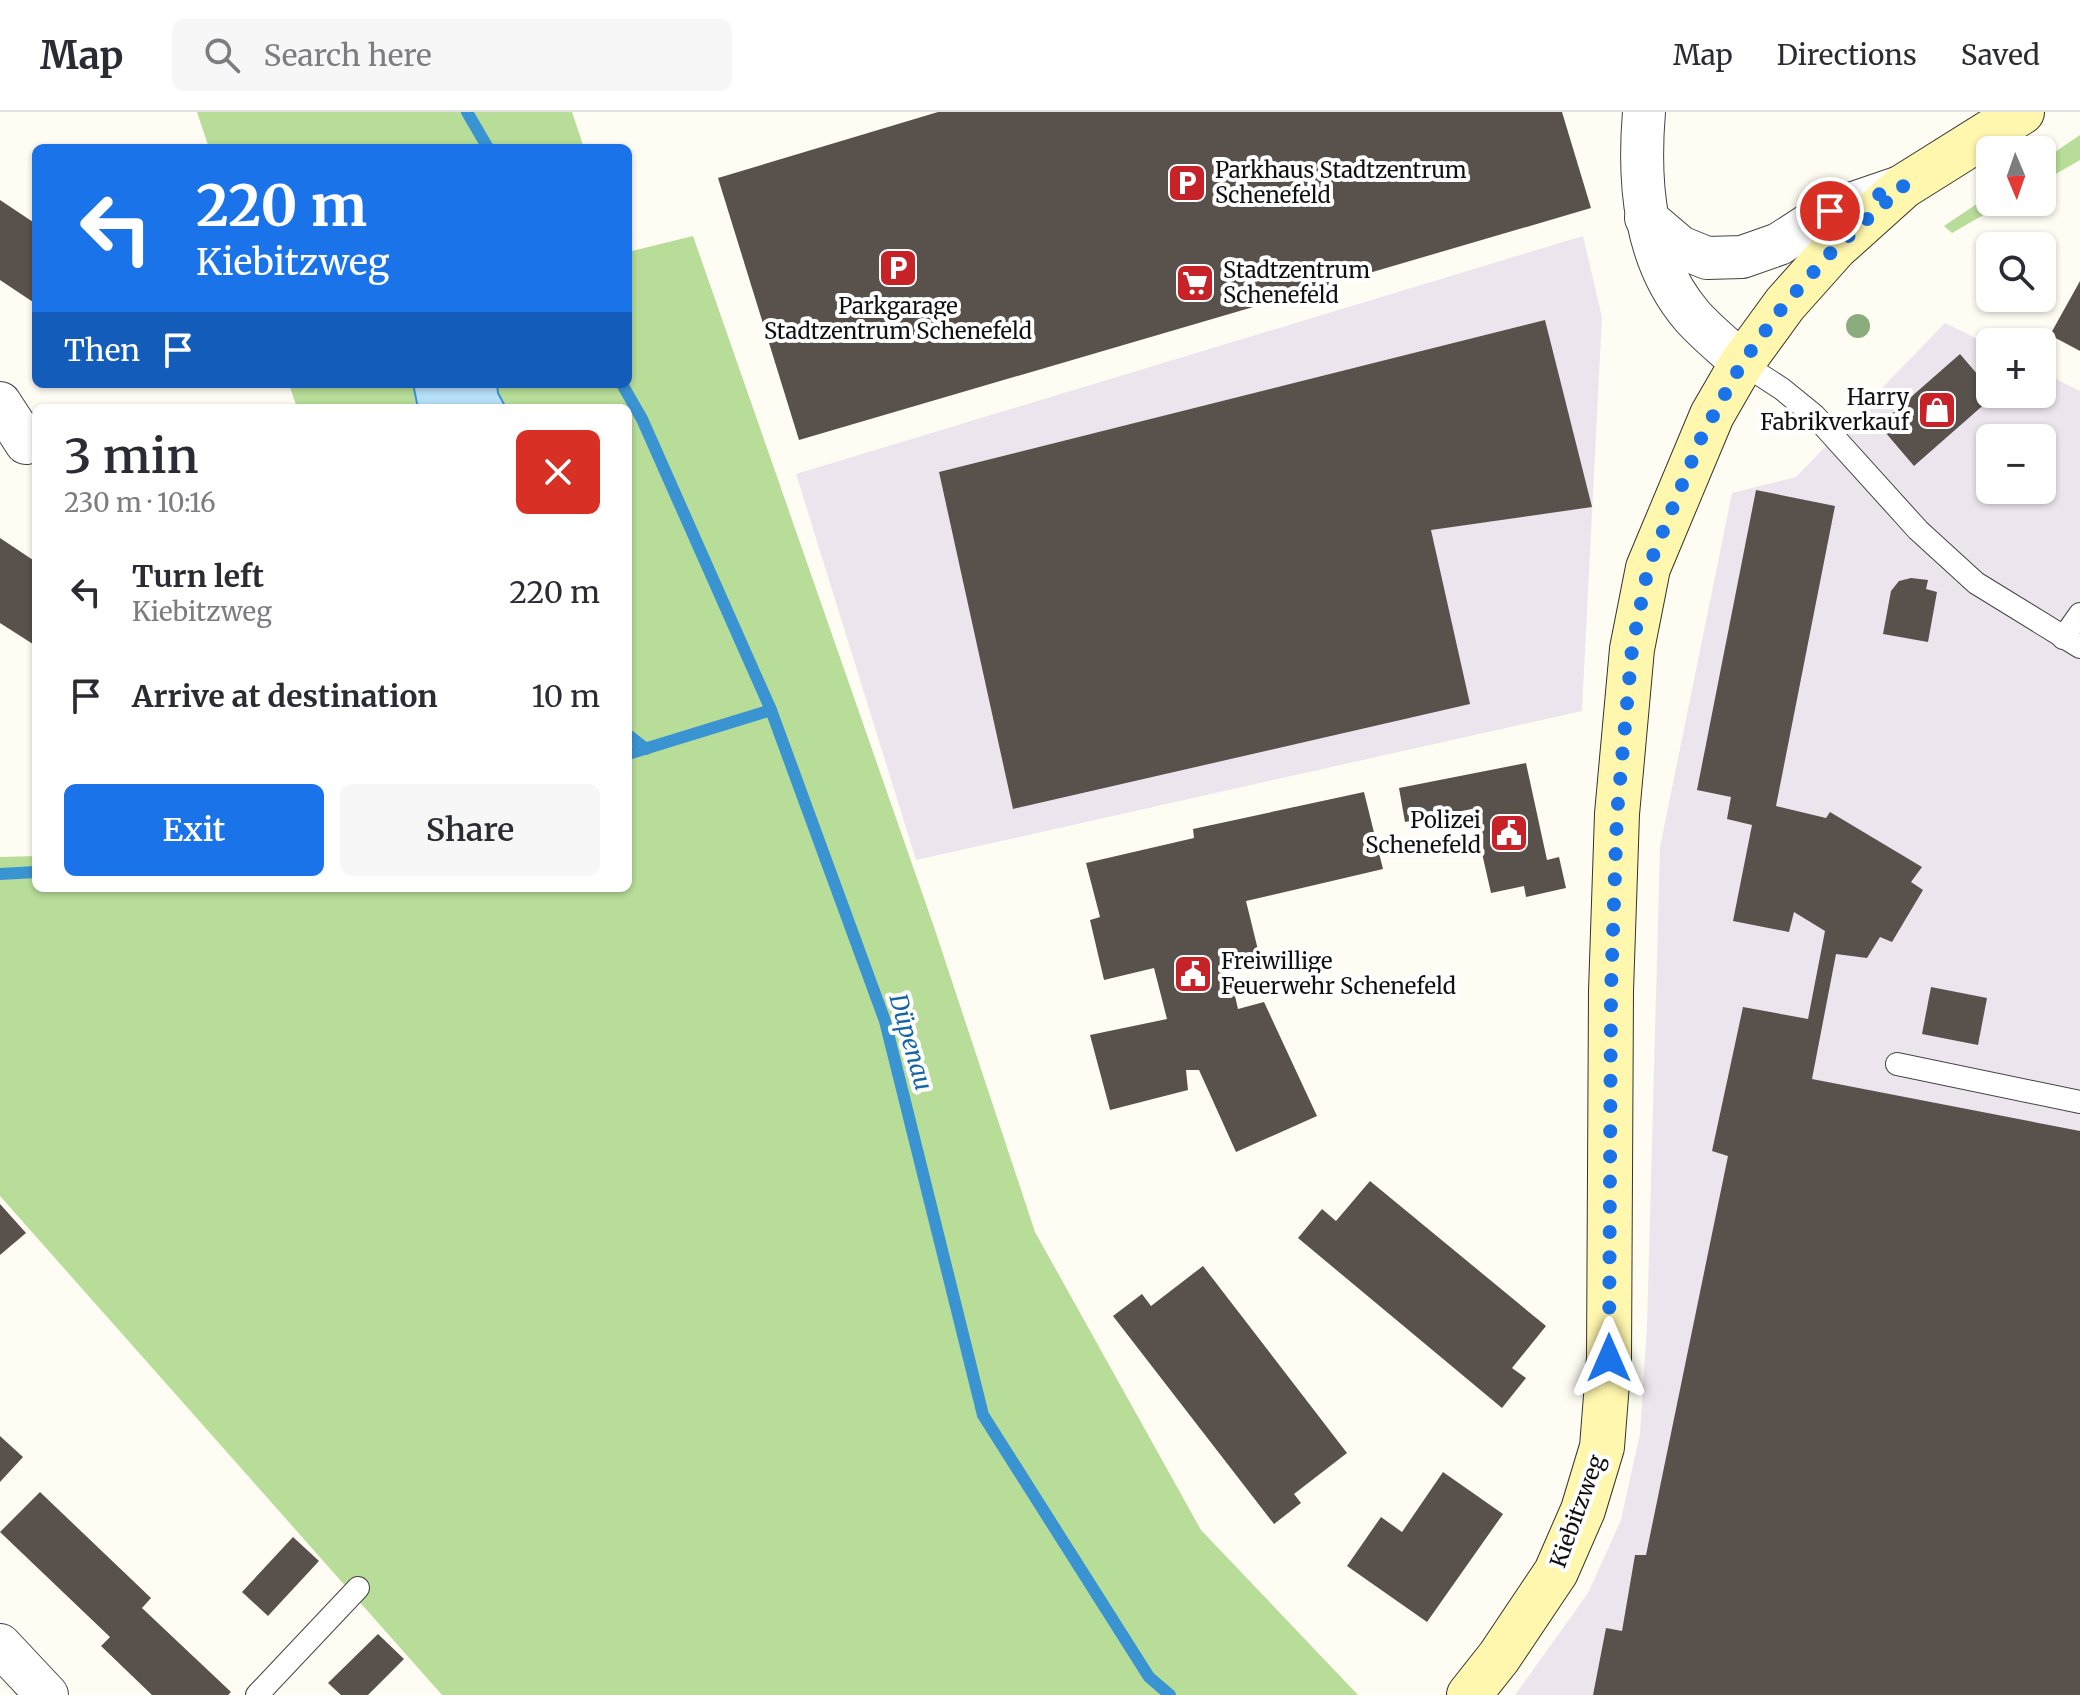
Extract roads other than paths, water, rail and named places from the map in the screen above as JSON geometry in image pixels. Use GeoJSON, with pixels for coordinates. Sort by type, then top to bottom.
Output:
{"type":"FeatureCollection","features":[{"type":"Feature","properties":{"kind":"street"},"geometry":{"type":"LineString","coordinates":[[1644,112],[1641,150],[1646,218],[1661,269],[1692,315],[1742,363]]}},
{"type":"Feature","properties":{"kind":"street","name":"Kiebitzweg"},"geometry":{"type":"LineString","coordinates":[[1469,1695],[1499,1657],[1556,1572],[1583,1510],[1602,1447],[1609,1358],[1611,991],[1617,814],[1632,649],[1648,568],[1702,436],[1742,363],[1785,304],[1835,248],[1904,186],[2017,114]]}},
{"type":"Feature","properties":{"kind":"street","name":"Kiebitzweg"},"geometry":{"type":"LineString","coordinates":[[1646,218],[1680,247],[1707,258],[1742,257],[1779,244],[1830,211],[1904,186]]}},
{"type":"Feature","properties":{"kind":"street"},"geometry":{"type":"LineString","coordinates":[[0,403],[26,443]]}},
{"type":"Feature","properties":{"kind":"street"},"geometry":{"type":"LineString","coordinates":[[0,1645],[47,1695]]}},
{"type":"Feature","properties":{"kind":"lane"},"geometry":{"type":"LineString","coordinates":[[1742,363],[1814,415],[1918,530],[1976,583],[2072,642],[2080,614]]}},
{"type":"Feature","properties":{"kind":"lane"},"geometry":{"type":"LineString","coordinates":[[1897,1064],[2080,1102]]}},
{"type":"Feature","properties":{"kind":"lane"},"geometry":{"type":"LineString","coordinates":[[257,1695],[358,1588]]}},
{"type":"Feature","properties":{"kind":"water"},"geometry":{"type":"Polygon","coordinates":[[[414,388],[497,388],[504,404],[417,404],[414,388]]]}},
{"type":"Feature","properties":{"kind":"waterway","name":"Düpenau"},"geometry":{"type":"LineString","coordinates":[[467,112],[486,144]]}},
{"type":"Feature","properties":{"kind":"waterway","name":"Düpenau"},"geometry":{"type":"LineString","coordinates":[[624,388],[642,419],[771,710],[885,1021],[983,1415],[1149,1677],[1170,1695]]}},
{"type":"Feature","properties":{"kind":"waterway"},"geometry":{"type":"LineString","coordinates":[[632,753],[771,710]]}},
{"type":"Feature","properties":{"kind":"waterway"},"geometry":{"type":"LineString","coordinates":[[632,738],[646,749]]}},
{"type":"Feature","properties":{"kind":"waterway"},"geometry":{"type":"LineString","coordinates":[[0,874],[32,872]]}},
{"type":"Feature","properties":{"kind":"place","name":"Parkhaus Stadtzentrum Schenefeld"},"geometry":{"type":"Point","coordinates":[1187,183]}},
{"type":"Feature","properties":{"kind":"place","name":"Parkgarage Stadtzentrum Schenefeld"},"geometry":{"type":"Point","coordinates":[898,268]}},
{"type":"Feature","properties":{"kind":"place","name":"Stadtzentrum Schenefeld"},"geometry":{"type":"Point","coordinates":[1195,283]}},
{"type":"Feature","properties":{"kind":"place","name":"Harry Fabrikverkauf"},"geometry":{"type":"Point","coordinates":[1937,410]}},
{"type":"Feature","properties":{"kind":"place","name":"Polizei Schenefeld"},"geometry":{"type":"Point","coordinates":[1509,833]}},
{"type":"Feature","properties":{"kind":"place","name":"Freiwillige Feuerwehr Schenefeld"},"geometry":{"type":"Point","coordinates":[1193,974]}}]}
